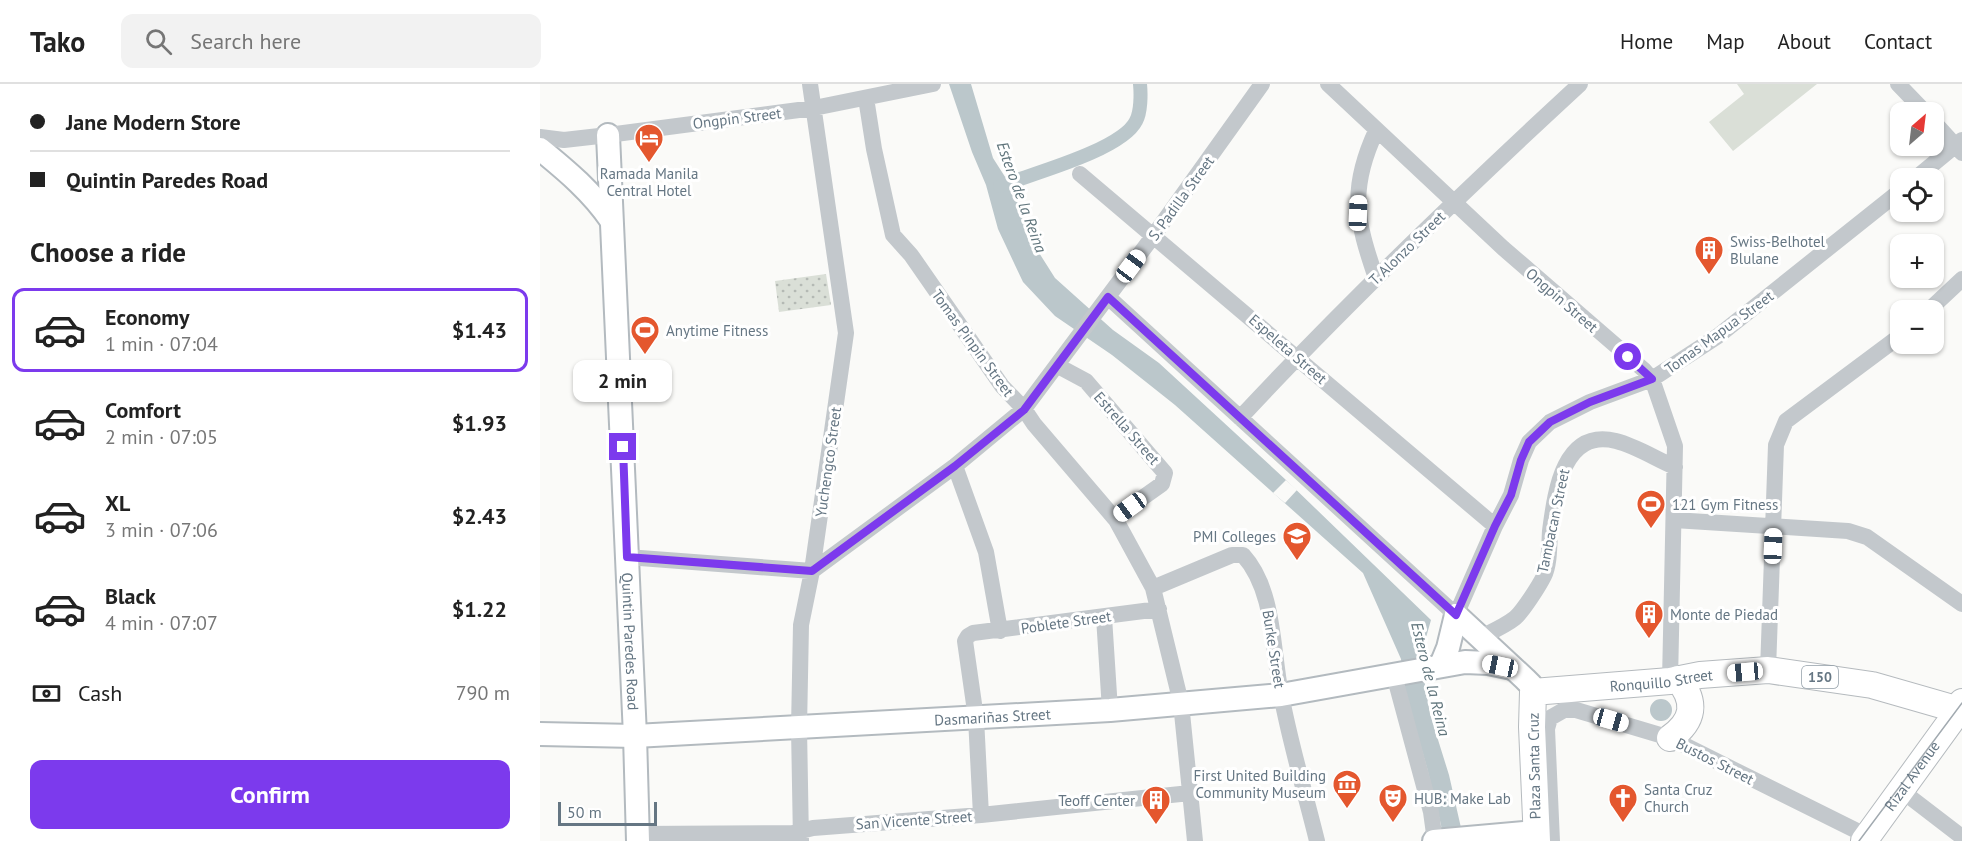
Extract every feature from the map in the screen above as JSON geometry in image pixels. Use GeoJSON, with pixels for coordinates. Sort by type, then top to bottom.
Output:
{"type":"FeatureCollection","features":[{"type":"Feature","properties":{"kind":"main road","name":"Ronquillo Street"},"geometry":{"type":"LineString","coordinates":[[1533,692],[1768,670],[1872,685],[1961,708]]}},
{"type":"Feature","properties":{"kind":"main road"},"geometry":{"type":"LineString","coordinates":[[1670,738],[1681,730],[1689,718],[1691,704],[1687,690],[1674,680]]}},
{"type":"Feature","properties":{"kind":"main road","name":"Plaza Santa Cruz"},"geometry":{"type":"LineString","coordinates":[[1533,692],[1532,727],[1544,836]]}},
{"type":"Feature","properties":{"kind":"main road","name":"Rizal Avenue"},"geometry":{"type":"LineString","coordinates":[[1866,839],[1961,708]]}},
{"type":"Feature","properties":{"kind":"street","name":"Yuchengco Street"},"geometry":{"type":"LineString","coordinates":[[801,836],[799,728],[801,625],[812,571],[846,333],[810,84]]}},
{"type":"Feature","properties":{"kind":"street","name":"Ongpin Street"},"geometry":{"type":"LineString","coordinates":[[540,137],[564,140],[814,108],[933,84]]}},
{"type":"Feature","properties":{"kind":"street","name":"S. Padilla Street"},"geometry":{"type":"LineString","coordinates":[[812,571],[955,466],[1024,410],[1081,335],[1262,84]]}},
{"type":"Feature","properties":{"kind":"street","name":"Ongpin Street"},"geometry":{"type":"LineString","coordinates":[[1328,84],[1454,202],[1652,379],[1675,446],[1674,680]]}},
{"type":"Feature","properties":{"kind":"street","name":"T. Alonzo Street"},"geometry":{"type":"LineString","coordinates":[[1240,418],[1376,278],[1580,84]]}},
{"type":"Feature","properties":{"kind":"street"},"geometry":{"type":"LineString","coordinates":[[1898,84],[1915,102]]}},
{"type":"Feature","properties":{"kind":"street","name":"Tomas Pinpin Street"},"geometry":{"type":"LineString","coordinates":[[866,98],[874,149],[893,235],[912,255],[1002,386],[1114,518],[1153,588],[1181,703],[1195,841]]}},
{"type":"Feature","properties":{"kind":"street"},"geometry":{"type":"LineString","coordinates":[[1376,130],[1368,147],[1359,183],[1358,213],[1363,238],[1376,278]]}},
{"type":"Feature","properties":{"kind":"street"},"geometry":{"type":"LineString","coordinates":[[1930,168],[1960,146],[1944,131]]}},
{"type":"Feature","properties":{"kind":"street","name":"Quintin Paredes Road"},"geometry":{"type":"LineString","coordinates":[[608,135],[635,736],[632,839]]}},
{"type":"Feature","properties":{"kind":"street"},"geometry":{"type":"LineString","coordinates":[[544,154],[589,192],[611,220]]}},
{"type":"Feature","properties":{"kind":"street","name":"Espeleta Street"},"geometry":{"type":"LineString","coordinates":[[1080,174],[1495,526]]}},
{"type":"Feature","properties":{"kind":"street","name":"Tomas Mapua Street"},"geometry":{"type":"LineString","coordinates":[[1456,615],[1511,495],[1529,442],[1550,422],[1590,402],[1652,379],[1718,336],[1890,199]]}},
{"type":"Feature","properties":{"kind":"street"},"geometry":{"type":"LineString","coordinates":[[1940,300],[1962,279]]}},
{"type":"Feature","properties":{"kind":"street"},"geometry":{"type":"LineString","coordinates":[[1108,297],[1456,615],[1531,685],[1533,692]]}},
{"type":"Feature","properties":{"kind":"street"},"geometry":{"type":"LineString","coordinates":[[1768,670],[1776,445],[1786,421],[1890,343]]}},
{"type":"Feature","properties":{"kind":"street","name":"Estrella Street"},"geometry":{"type":"LineString","coordinates":[[1058,366],[1086,381],[1165,472],[1162,484],[1114,518]]}},
{"type":"Feature","properties":{"kind":"street","name":"Tambacan Street"},"geometry":{"type":"LineString","coordinates":[[1479,638],[1517,617],[1545,574],[1552,514],[1562,471],[1574,452],[1591,442],[1617,441],[1675,467]]}},
{"type":"Feature","properties":{"kind":"street"},"geometry":{"type":"LineString","coordinates":[[955,466],[986,552],[1000,631]]}},
{"type":"Feature","properties":{"kind":"street"},"geometry":{"type":"LineString","coordinates":[[1674,520],[1848,531],[1867,537],[1962,604]]}},
{"type":"Feature","properties":{"kind":"street","name":"Burke Street"},"geometry":{"type":"LineString","coordinates":[[1153,588],[1232,555],[1243,555],[1251,564],[1266,594],[1281,695],[1317,841]]}},
{"type":"Feature","properties":{"kind":"street"},"geometry":{"type":"LineString","coordinates":[[627,557],[812,571]]}},
{"type":"Feature","properties":{"kind":"street","name":"Poblete Street"},"geometry":{"type":"LineString","coordinates":[[976,718],[965,641],[973,633],[1159,609]]}},
{"type":"Feature","properties":{"kind":"street"},"geometry":{"type":"LineString","coordinates":[[1456,615],[1448,648],[1415,671],[1431,812],[1442,840],[1544,836]]}},
{"type":"Feature","properties":{"kind":"street"},"geometry":{"type":"LineString","coordinates":[[1104,617],[1110,710]]}},
{"type":"Feature","properties":{"kind":"street","name":"Dasmariñas Street"},"geometry":{"type":"LineString","coordinates":[[540,734],[635,736],[1110,710],[1281,695],[1465,662],[1488,663],[1512,668]]}},
{"type":"Feature","properties":{"kind":"street","name":"Bustos Street"},"geometry":{"type":"LineString","coordinates":[[1556,713],[1576,710],[1670,738],[1866,839]]}},
{"type":"Feature","properties":{"kind":"street","name":"Plaza Santa Cruz"},"geometry":{"type":"LineString","coordinates":[[1544,836],[1547,729],[1550,718],[1556,713]]}},
{"type":"Feature","properties":{"kind":"street"},"geometry":{"type":"LineString","coordinates":[[976,718],[981,814]]}},
{"type":"Feature","properties":{"kind":"street"},"geometry":{"type":"LineString","coordinates":[[1902,791],[1962,837]]}},
{"type":"Feature","properties":{"kind":"street","name":"San Vicente Street"},"geometry":{"type":"LineString","coordinates":[[632,839],[786,834],[801,836],[813,828],[1190,793]]}},
{"type":"Feature","properties":{"kind":"shaded area"},"geometry":{"type":"Polygon","coordinates":[[[949,84],[971,84],[993,158],[1014,191],[1029,237],[1055,278],[1113,330],[1159,363],[1286,480],[1431,620],[1421,655],[1425,685],[1430,714],[1449,775],[1464,841],[1443,841],[1427,768],[1404,688],[1401,659],[1363,573],[1175,405],[1112,355],[1055,316],[1023,282],[998,229],[986,185],[949,84]]]}},
{"type":"Feature","properties":{"kind":"shaded area"},"geometry":{"type":"Polygon","coordinates":[[[1737,84],[1817,84],[1733,151],[1709,122],[1744,94],[1737,84]]]}},
{"type":"Feature","properties":{"kind":"shaded area"},"geometry":{"type":"Polygon","coordinates":[[[826,274],[831,305],[779,312],[775,281],[826,274]]]}},
{"type":"Feature","properties":{"kind":"shaded area"},"geometry":{"type":"Polygon","coordinates":[[[1661,699],[1671,706],[1672,710],[1665,720],[1661,721],[1651,714],[1650,710],[1657,700],[1661,699]]]}},
{"type":"Feature","properties":{"kind":"pier"},"geometry":{"type":"Polygon","coordinates":[[[1286,480],[1297,490],[1285,503],[1273,493],[1286,480]]]}},
{"type":"Feature","properties":{"kind":"waterway","name":"Estero de la Reina"},"geometry":{"type":"LineString","coordinates":[[1000,186],[1074,160],[1113,142],[1127,132],[1139,113],[1140,84]]}},
{"type":"Feature","properties":{"kind":"tram line"},"geometry":{"type":"LineString","coordinates":[[1859,841],[1962,703]]}},
{"type":"Feature","properties":{"kind":"place","name":"Ramada Manila Central Hotel"},"geometry":{"type":"Point","coordinates":[649,164]}},
{"type":"Feature","properties":{"kind":"place","name":"Swiss-Belhotel Blulane"},"geometry":{"type":"Point","coordinates":[1709,276]}},
{"type":"Feature","properties":{"kind":"place","name":"Anytime Fitness"},"geometry":{"type":"Point","coordinates":[645,356]}},
{"type":"Feature","properties":{"kind":"place","name":"121 Gym Fitness"},"geometry":{"type":"Point","coordinates":[1651,530]}},
{"type":"Feature","properties":{"kind":"place","name":"PMI Colleges"},"geometry":{"type":"Point","coordinates":[1297,562]}},
{"type":"Feature","properties":{"kind":"place","name":"Monte de Piedad"},"geometry":{"type":"Point","coordinates":[1649,640]}},
{"type":"Feature","properties":{"kind":"place","name":"First United Building Community Museum"},"geometry":{"type":"Point","coordinates":[1347,810]}},
{"type":"Feature","properties":{"kind":"place","name":"HUB: Make Lab"},"geometry":{"type":"Point","coordinates":[1393,824]}},
{"type":"Feature","properties":{"kind":"place","name":"Santa Cruz Church"},"geometry":{"type":"Point","coordinates":[1623,824]}},
{"type":"Feature","properties":{"kind":"place","name":"Teoff Center"},"geometry":{"type":"Point","coordinates":[1156,826]}},
{"type":"Feature","properties":{"kind":"route"},"geometry":{"type":"LineString","coordinates":[[623,447],[627,557],[812,571],[955,466],[1024,410],[1108,297],[1456,615],[1511,495],[1529,442],[1550,422],[1590,402],[1652,379],[1628,357]]}}]}
